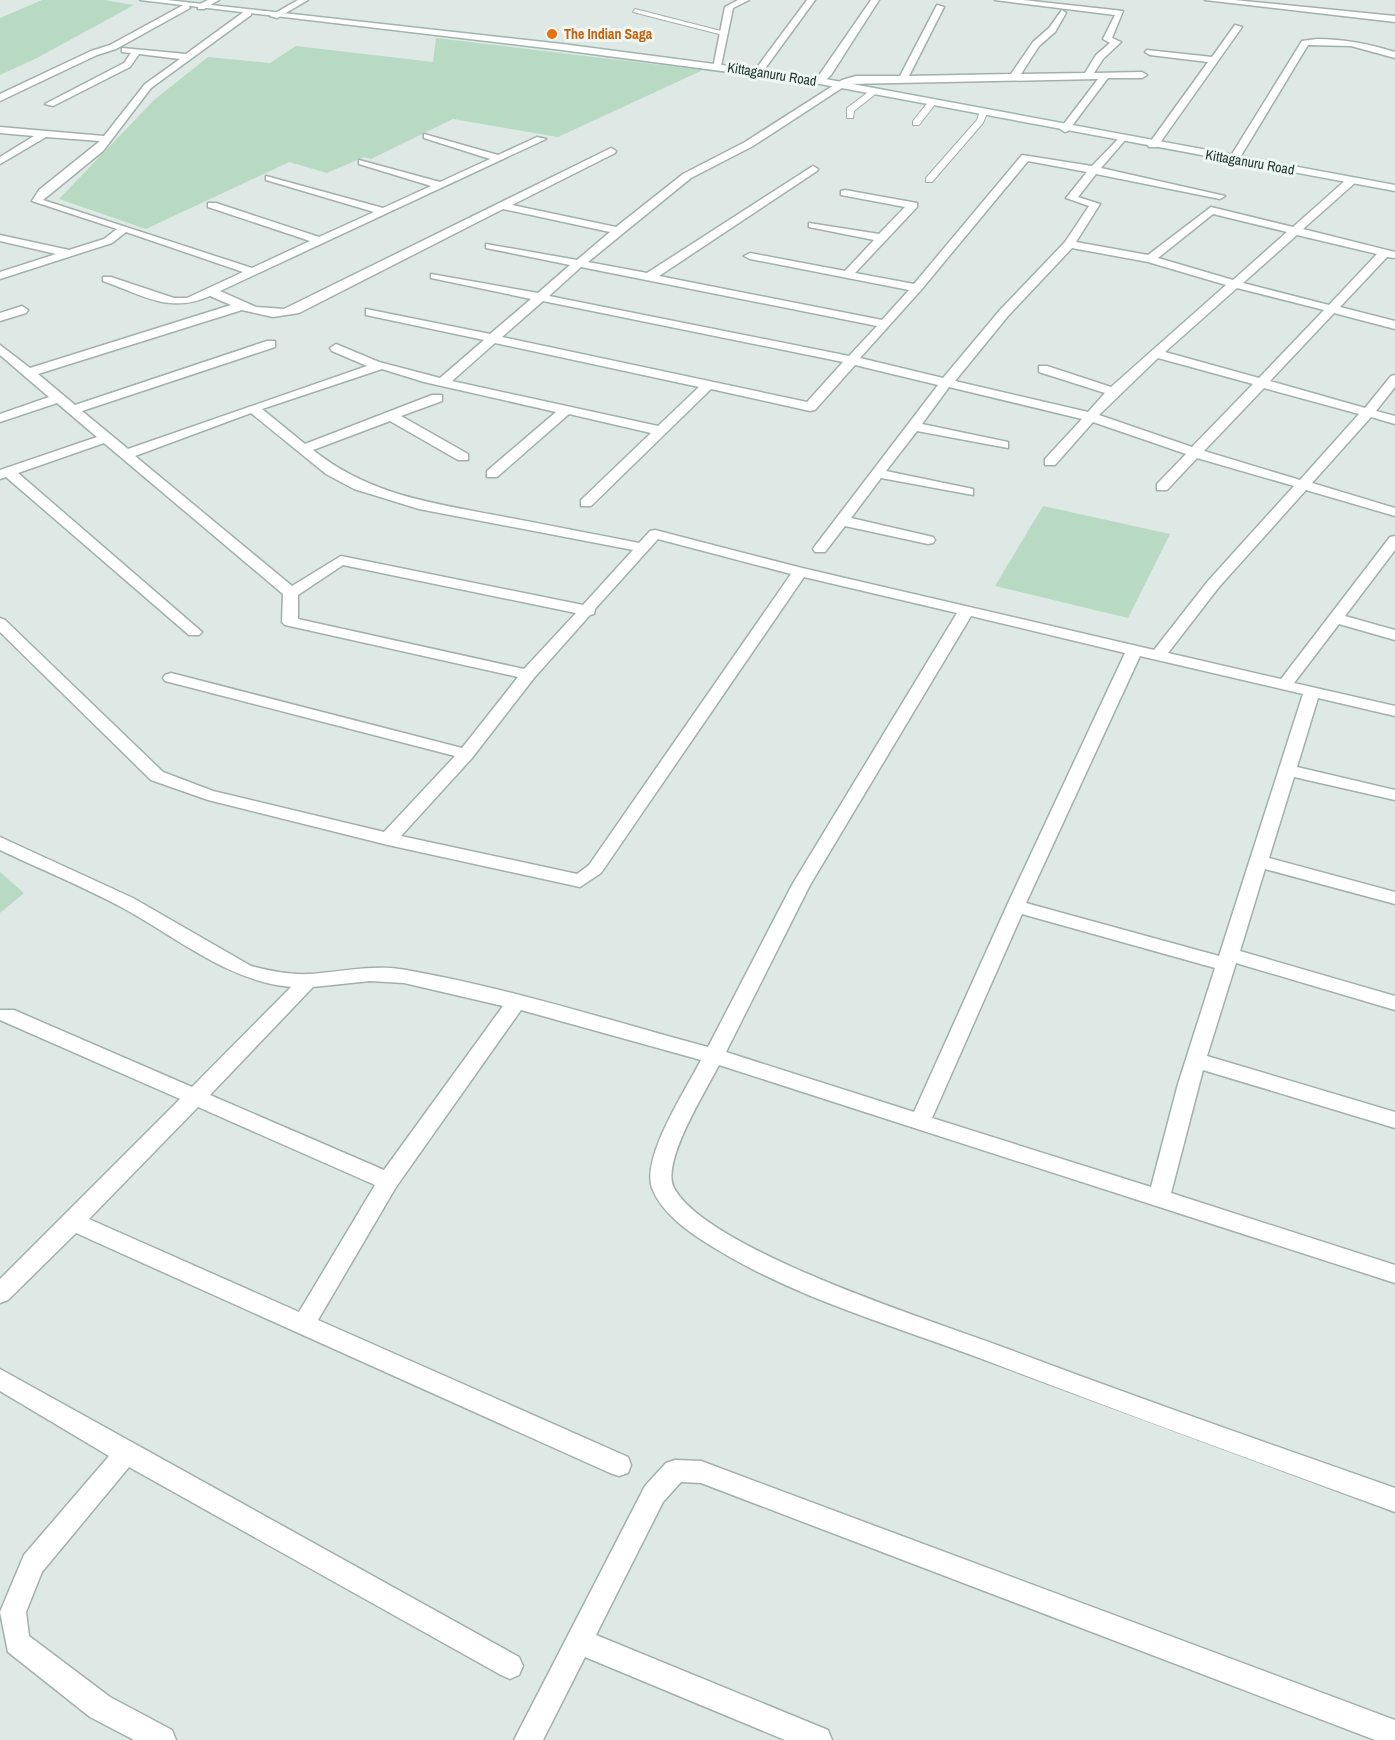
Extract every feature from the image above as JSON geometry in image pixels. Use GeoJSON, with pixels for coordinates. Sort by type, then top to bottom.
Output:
{"type":"FeatureCollection","features":[{"type":"Feature","properties":{"kind":"street","name":"Kittaganuru Road"},"geometry":{"type":"LineString","coordinates":[[144,0],[716,66],[820,81],[1065,129],[1395,188]]}},
{"type":"Feature","properties":{"kind":"street"},"geometry":{"type":"LineString","coordinates":[[201,7],[215,0]]}},
{"type":"Feature","properties":{"kind":"street"},"geometry":{"type":"LineString","coordinates":[[274,16],[304,0]]}},
{"type":"Feature","properties":{"kind":"street"},"geometry":{"type":"LineString","coordinates":[[716,66],[729,7],[745,0]]}},
{"type":"Feature","properties":{"kind":"street"},"geometry":{"type":"LineString","coordinates":[[758,72],[811,0]]}},
{"type":"Feature","properties":{"kind":"street"},"geometry":{"type":"LineString","coordinates":[[820,81],[828,74],[875,0]]}},
{"type":"Feature","properties":{"kind":"street"},"geometry":{"type":"LineString","coordinates":[[999,0],[1120,13],[1107,39],[1118,42],[1099,57],[1088,76]]}},
{"type":"Feature","properties":{"kind":"street"},"geometry":{"type":"LineString","coordinates":[[1209,0],[1395,19]]}},
{"type":"Feature","properties":{"kind":"street"},"geometry":{"type":"LineString","coordinates":[[0,98],[94,53],[113,47],[187,6]]}},
{"type":"Feature","properties":{"kind":"street"},"geometry":{"type":"LineString","coordinates":[[903,78],[939,7]]}},
{"type":"Feature","properties":{"kind":"street"},"geometry":{"type":"LineString","coordinates":[[248,13],[148,86],[99,149],[43,192],[37,201],[254,272]]}},
{"type":"Feature","properties":{"kind":"street"},"geometry":{"type":"LineString","coordinates":[[1014,77],[1036,44],[1052,30],[1062,13]]}},
{"type":"Feature","properties":{"kind":"street"},"geometry":{"type":"LineString","coordinates":[[1153,145],[1238,27]]}},
{"type":"Feature","properties":{"kind":"street"},"geometry":{"type":"LineString","coordinates":[[1234,159],[1305,43],[1332,40],[1371,46],[1395,55]]}},
{"type":"Feature","properties":{"kind":"street"},"geometry":{"type":"LineString","coordinates":[[113,47],[136,52],[189,57]]}},
{"type":"Feature","properties":{"kind":"street"},"geometry":{"type":"LineString","coordinates":[[1150,51],[1214,60]]}},
{"type":"Feature","properties":{"kind":"street"},"geometry":{"type":"LineString","coordinates":[[50,104],[127,65],[136,52]]}},
{"type":"Feature","properties":{"kind":"street"},"geometry":{"type":"LineString","coordinates":[[1065,129],[1105,75]]}},
{"type":"Feature","properties":{"kind":"street"},"geometry":{"type":"LineString","coordinates":[[442,382],[687,176],[749,144],[840,85],[856,79],[1142,75]]}},
{"type":"Feature","properties":{"kind":"street"},"geometry":{"type":"LineString","coordinates":[[0,130],[107,139]]}},
{"type":"Feature","properties":{"kind":"street"},"geometry":{"type":"LineString","coordinates":[[0,161],[42,135]]}},
{"type":"Feature","properties":{"kind":"street"},"geometry":{"type":"LineString","coordinates":[[428,136],[498,158]]}},
{"type":"Feature","properties":{"kind":"street"},"geometry":{"type":"LineString","coordinates":[[107,279],[173,302],[189,301],[541,139]]}},
{"type":"Feature","properties":{"kind":"street"},"geometry":{"type":"LineString","coordinates":[[820,549],[844,521],[946,383],[1004,313],[1068,244],[1095,204],[1071,198],[1121,139]]}},
{"type":"Feature","properties":{"kind":"street"},"geometry":{"type":"LineString","coordinates":[[210,291],[242,306],[272,315],[295,310],[611,151]]}},
{"type":"Feature","properties":{"kind":"street"},"geometry":{"type":"LineString","coordinates":[[370,312],[810,407],[886,324],[1026,157],[1220,196]]}},
{"type":"Feature","properties":{"kind":"street"},"geometry":{"type":"LineString","coordinates":[[363,162],[440,185]]}},
{"type":"Feature","properties":{"kind":"street"},"geometry":{"type":"LineString","coordinates":[[649,277],[813,169]]}},
{"type":"Feature","properties":{"kind":"street"},"geometry":{"type":"LineString","coordinates":[[270,178],[383,211]]}},
{"type":"Feature","properties":{"kind":"street"},"geometry":{"type":"LineString","coordinates":[[1050,462],[1113,392],[1352,180]]}},
{"type":"Feature","properties":{"kind":"street"},"geometry":{"type":"LineString","coordinates":[[845,193],[913,205],[847,275]]}},
{"type":"Feature","properties":{"kind":"street"},"geometry":{"type":"LineString","coordinates":[[212,204],[320,241]]}},
{"type":"Feature","properties":{"kind":"street"},"geometry":{"type":"LineString","coordinates":[[502,206],[619,231]]}},
{"type":"Feature","properties":{"kind":"street"},"geometry":{"type":"LineString","coordinates":[[1150,259],[1211,210],[1390,254]]}},
{"type":"Feature","properties":{"kind":"street"},"geometry":{"type":"LineString","coordinates":[[813,225],[882,238]]}},
{"type":"Feature","properties":{"kind":"street"},"geometry":{"type":"LineString","coordinates":[[0,276],[108,241],[125,228]]}},
{"type":"Feature","properties":{"kind":"street"},"geometry":{"type":"LineString","coordinates":[[0,238],[69,254]]}},
{"type":"Feature","properties":{"kind":"street"},"geometry":{"type":"LineString","coordinates":[[1068,244],[1150,259],[1234,284],[1395,325]]}},
{"type":"Feature","properties":{"kind":"street"},"geometry":{"type":"LineString","coordinates":[[490,246],[886,324]]}},
{"type":"Feature","properties":{"kind":"street"},"geometry":{"type":"LineString","coordinates":[[1162,487],[1332,309],[1390,254]]}},
{"type":"Feature","properties":{"kind":"street"},"geometry":{"type":"LineString","coordinates":[[750,256],[917,288]]}},
{"type":"Feature","properties":{"kind":"street"},"geometry":{"type":"LineString","coordinates":[[435,276],[851,360],[1091,417],[1196,453],[1305,483],[1395,512]]}},
{"type":"Feature","properties":{"kind":"street"},"geometry":{"type":"LineString","coordinates":[[28,373],[242,306]]}},
{"type":"Feature","properties":{"kind":"street"},"geometry":{"type":"LineString","coordinates":[[0,317],[22,310]]}},
{"type":"Feature","properties":{"kind":"street"},"geometry":{"type":"LineString","coordinates":[[72,410],[271,344]]}},
{"type":"Feature","properties":{"kind":"street"},"geometry":{"type":"LineString","coordinates":[[336,348],[378,366],[660,431]]}},
{"type":"Feature","properties":{"kind":"street"},"geometry":{"type":"LineString","coordinates":[[0,349],[291,594]]}},
{"type":"Feature","properties":{"kind":"street"},"geometry":{"type":"LineString","coordinates":[[1157,354],[1395,420]]}},
{"type":"Feature","properties":{"kind":"street"},"geometry":{"type":"LineString","coordinates":[[0,367],[15,362]]}},
{"type":"Feature","properties":{"kind":"street"},"geometry":{"type":"LineString","coordinates":[[125,455],[253,408],[378,366]]}},
{"type":"Feature","properties":{"kind":"street"},"geometry":{"type":"LineString","coordinates":[[1043,369],[1113,392]]}},
{"type":"Feature","properties":{"kind":"street"},"geometry":{"type":"LineString","coordinates":[[1158,657],[1179,626],[1224,570],[1369,412],[1395,379]]}},
{"type":"Feature","properties":{"kind":"street"},"geometry":{"type":"LineString","coordinates":[[586,503],[708,385]]}},
{"type":"Feature","properties":{"kind":"street"},"geometry":{"type":"LineString","coordinates":[[0,418],[59,398]]}},
{"type":"Feature","properties":{"kind":"street"},"geometry":{"type":"LineString","coordinates":[[303,449],[437,398]]}},
{"type":"Feature","properties":{"kind":"street"},"geometry":{"type":"LineString","coordinates":[[253,408],[331,471],[385,496],[419,505],[644,548]]}},
{"type":"Feature","properties":{"kind":"street"},"geometry":{"type":"LineString","coordinates":[[492,474],[566,410]]}},
{"type":"Feature","properties":{"kind":"street"},"geometry":{"type":"LineString","coordinates":[[391,416],[463,457]]}},
{"type":"Feature","properties":{"kind":"street"},"geometry":{"type":"LineString","coordinates":[[913,426],[1003,445]]}},
{"type":"Feature","properties":{"kind":"street"},"geometry":{"type":"LineString","coordinates":[[4,474],[106,438]]}},
{"type":"Feature","properties":{"kind":"street"},"geometry":{"type":"LineString","coordinates":[[878,473],[968,492]]}},
{"type":"Feature","properties":{"kind":"street"},"geometry":{"type":"LineString","coordinates":[[4,474],[194,632]]}},
{"type":"Feature","properties":{"kind":"street"},"geometry":{"type":"LineString","coordinates":[[844,521],[928,540]]}},
{"type":"Feature","properties":{"kind":"street"},"geometry":{"type":"LineString","coordinates":[[388,839],[466,754],[528,675],[589,611],[655,534],[800,572],[1283,687],[1395,711]]}},
{"type":"Feature","properties":{"kind":"street"},"geometry":{"type":"LineString","coordinates":[[1283,687],[1395,540]]}},
{"type":"Feature","properties":{"kind":"street"},"geometry":{"type":"LineString","coordinates":[[291,594],[341,560],[589,611]]}},
{"type":"Feature","properties":{"kind":"street"},"geometry":{"type":"LineString","coordinates":[[0,623],[157,776],[208,795],[388,839],[580,881],[589,876],[800,572]]}},
{"type":"Feature","properties":{"kind":"street"},"geometry":{"type":"LineString","coordinates":[[291,594],[290,622],[528,675]]}},
{"type":"Feature","properties":{"kind":"street"},"geometry":{"type":"LineString","coordinates":[[967,610],[801,885],[668,1145],[659,1173],[666,1196],[690,1221],[743,1254],[836,1294],[1124,1403],[1395,1500]]}},
{"type":"Feature","properties":{"kind":"street"},"geometry":{"type":"LineString","coordinates":[[1336,618],[1395,635]]}},
{"type":"Feature","properties":{"kind":"street"},"geometry":{"type":"LineString","coordinates":[[921,1120],[1016,906],[1134,651]]}},
{"type":"Feature","properties":{"kind":"street"},"geometry":{"type":"LineString","coordinates":[[171,678],[466,754]]}},
{"type":"Feature","properties":{"kind":"street"},"geometry":{"type":"LineString","coordinates":[[1159,1197],[1196,1060],[1312,693]]}},
{"type":"Feature","properties":{"kind":"street"},"geometry":{"type":"LineString","coordinates":[[1287,770],[1395,795]]}},
{"type":"Feature","properties":{"kind":"street"},"geometry":{"type":"LineString","coordinates":[[0,843],[127,902],[245,971],[270,978],[308,981],[370,974],[404,976],[516,1002],[714,1056],[921,1120],[1395,1274]]}},
{"type":"Feature","properties":{"kind":"street"},"geometry":{"type":"LineString","coordinates":[[1259,861],[1395,898]]}},
{"type":"Feature","properties":{"kind":"street"},"geometry":{"type":"LineString","coordinates":[[1016,906],[1395,1003]]}},
{"type":"Feature","properties":{"kind":"street"},"geometry":{"type":"LineString","coordinates":[[0,1293],[73,1222],[193,1096],[308,981]]}},
{"type":"Feature","properties":{"kind":"street"},"geometry":{"type":"LineString","coordinates":[[303,1325],[388,1182],[516,1002]]}},
{"type":"Feature","properties":{"kind":"street"},"geometry":{"type":"LineString","coordinates":[[7,1015],[388,1182]]}},
{"type":"Feature","properties":{"kind":"street"},"geometry":{"type":"LineString","coordinates":[[1196,1060],[1395,1120]]}},
{"type":"Feature","properties":{"kind":"street"},"geometry":{"type":"LineString","coordinates":[[73,1222],[619,1465]]}},
{"type":"Feature","properties":{"kind":"street"},"geometry":{"type":"LineString","coordinates":[[0,1379],[126,1453],[510,1666]]}},
{"type":"Feature","properties":{"kind":"street"},"geometry":{"type":"LineString","coordinates":[[126,1453],[33,1564],[13,1612],[17,1643],[100,1707],[162,1740]]}},
{"type":"Feature","properties":{"kind":"street"},"geometry":{"type":"LineString","coordinates":[[528,1740],[654,1494],[675,1472],[701,1472],[1395,1734]]}},
{"type":"Feature","properties":{"kind":"street"},"geometry":{"type":"LineString","coordinates":[[578,1641],[818,1740]]}},
{"type":"Feature","properties":{"kind":"lane"},"geometry":{"type":"LineString","coordinates":[[635,11],[723,33]]}},
{"type":"Feature","properties":{"kind":"lane"},"geometry":{"type":"LineString","coordinates":[[850,117],[850,110],[874,92]]}},
{"type":"Feature","properties":{"kind":"lane"},"geometry":{"type":"LineString","coordinates":[[916,123],[932,103]]}},
{"type":"Feature","properties":{"kind":"lane"},"geometry":{"type":"LineString","coordinates":[[928,180],[980,121],[983,113]]}},
{"type":"Feature","properties":{"kind":"green space"},"geometry":{"type":"Polygon","coordinates":[[[42,0],[104,0],[134,5],[37,58],[0,75],[0,18],[42,0]]]}},
{"type":"Feature","properties":{"kind":"green space"},"geometry":{"type":"Polygon","coordinates":[[[436,38],[703,70],[558,137],[453,119],[371,159],[364,157],[327,173],[289,162],[146,229],[59,199],[154,100],[208,57],[270,63],[296,46],[433,62],[436,38]]]}},
{"type":"Feature","properties":{"kind":"green space"},"geometry":{"type":"Polygon","coordinates":[[[1043,506],[1170,534],[1128,618],[995,586],[1043,506]]]}},
{"type":"Feature","properties":{"kind":"green space"},"geometry":{"type":"Polygon","coordinates":[[[0,872],[24,893],[0,913],[0,872]]]}},
{"type":"Feature","properties":{"kind":"place","name":"The Indian Saga"},"geometry":{"type":"Point","coordinates":[552,34]}}]}
